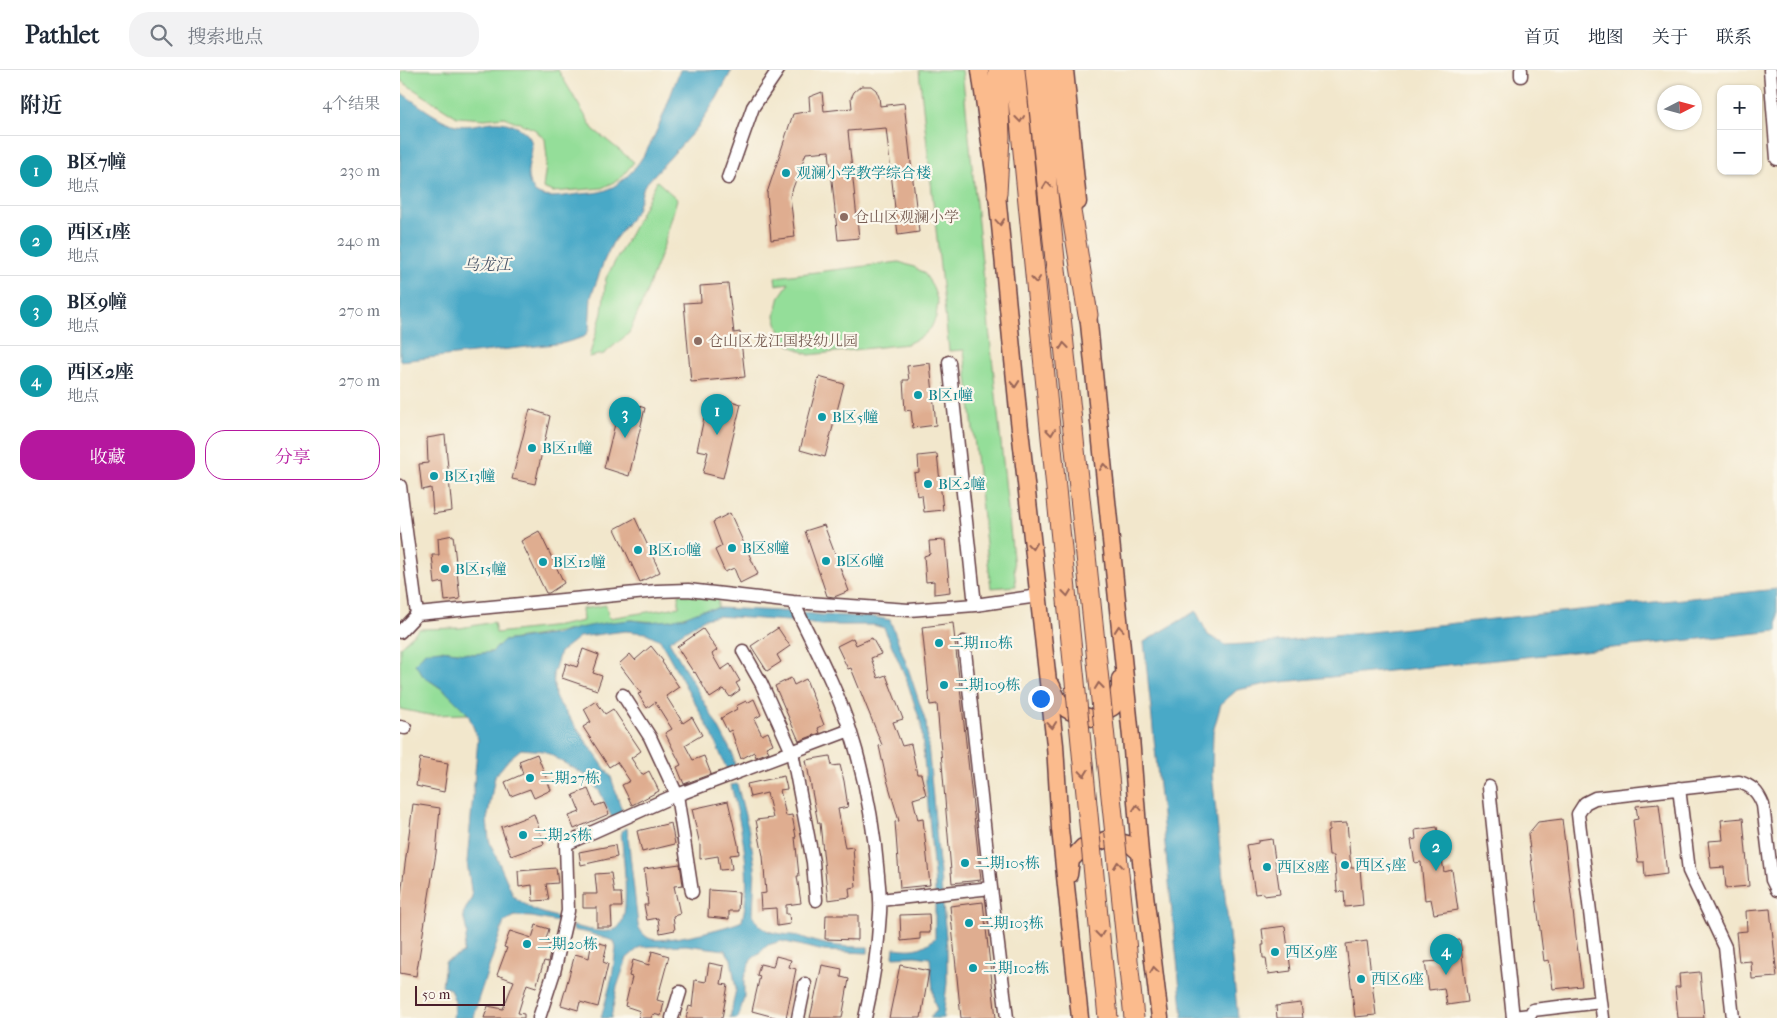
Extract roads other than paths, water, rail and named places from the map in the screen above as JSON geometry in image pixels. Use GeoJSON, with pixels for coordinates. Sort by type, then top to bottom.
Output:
{"type":"FeatureCollection","features":[{"type":"Feature","properties":{"kind":"highway"},"geometry":{"type":"LineString","coordinates":[[998,70],[1000,137],[998,194]]}},
{"type":"Feature","properties":{"kind":"highway"},"geometry":{"type":"LineString","coordinates":[[1015,70],[1108,1018]]}},
{"type":"Feature","properties":{"kind":"highway"},"geometry":{"type":"LineString","coordinates":[[1035,70],[1134,1018]]}},
{"type":"Feature","properties":{"kind":"highway"},"geometry":{"type":"LineString","coordinates":[[1048,70],[1088,315]]}},
{"type":"Feature","properties":{"kind":"main road"},"geometry":{"type":"LineString","coordinates":[[980,70],[998,194],[1018,411],[1054,745],[1060,829],[1080,1018]]}},
{"type":"Feature","properties":{"kind":"main road"},"geometry":{"type":"LineString","coordinates":[[1065,70],[1140,853],[1160,1018]]}},
{"type":"Feature","properties":{"kind":"main road"},"geometry":{"type":"LineString","coordinates":[[1046,667],[1057,700],[1072,713],[1093,718],[1113,707],[1120,688],[1122,658]]}},
{"type":"Feature","properties":{"kind":"main road"},"geometry":{"type":"LineString","coordinates":[[1067,889],[1071,860],[1083,847],[1108,839],[1131,845],[1140,853]]}},
{"type":"Feature","properties":{"kind":"street"},"geometry":{"type":"LineString","coordinates":[[728,178],[752,107],[778,70]]}},
{"type":"Feature","properties":{"kind":"street"},"geometry":{"type":"LineString","coordinates":[[1770,70],[1777,159]]}},
{"type":"Feature","properties":{"kind":"street"},"geometry":{"type":"LineString","coordinates":[[948,362],[975,605]]}},
{"type":"Feature","properties":{"kind":"street"},"geometry":{"type":"LineString","coordinates":[[400,486],[417,614]]}},
{"type":"Feature","properties":{"kind":"street"},"geometry":{"type":"LineString","coordinates":[[400,632],[417,614],[657,591],[688,590],[798,612],[909,610],[975,605],[1038,596]]}},
{"type":"Feature","properties":{"kind":"street"},"geometry":{"type":"LineString","coordinates":[[798,612],[850,730],[873,828],[880,900],[877,954],[864,1018]]}},
{"type":"Feature","properties":{"kind":"street"},"geometry":{"type":"LineString","coordinates":[[964,642],[1007,1018]]}},
{"type":"Feature","properties":{"kind":"street"},"geometry":{"type":"LineString","coordinates":[[743,651],[761,683],[792,752],[813,862],[816,900]]}},
{"type":"Feature","properties":{"kind":"street"},"geometry":{"type":"LineString","coordinates":[[623,695],[650,737],[677,794],[692,892]]}},
{"type":"Feature","properties":{"kind":"street"},"geometry":{"type":"LineString","coordinates":[[539,1018],[554,972],[568,912],[566,844],[677,794],[850,730]]}},
{"type":"Feature","properties":{"kind":"street"},"geometry":{"type":"LineString","coordinates":[[1603,1018],[1578,814],[1584,803],[1595,798],[1679,788],[1739,782],[1750,785],[1759,794],[1764,805],[1772,880],[1777,890]]}},
{"type":"Feature","properties":{"kind":"street"},"geometry":{"type":"LineString","coordinates":[[1489,787],[1513,1018],[1530,1015],[1533,1010],[1601,1002]]}},
{"type":"Feature","properties":{"kind":"street"},"geometry":{"type":"LineString","coordinates":[[1679,788],[1688,871],[1726,947],[1733,1018]]}},
{"type":"Feature","properties":{"kind":"street"},"geometry":{"type":"LineString","coordinates":[[880,900],[991,888]]}},
{"type":"Feature","properties":{"kind":"street"},"geometry":{"type":"LineString","coordinates":[[798,1018],[805,984]]}},
{"type":"Feature","properties":{"kind":"street"},"geometry":{"type":"LineString","coordinates":[[672,1018],[680,992]]}},
{"type":"Feature","properties":{"kind":"water","name":"乌龙江"},"geometry":{"type":"Polygon","coordinates":[[[680,70],[732,70],[717,98],[697,128],[644,186],[637,210],[613,242],[604,261],[591,297],[589,330],[584,337],[564,343],[400,361],[400,92],[435,116],[456,125],[465,126],[502,122],[519,128],[527,134],[531,141],[532,148],[528,178],[531,186],[535,192],[543,196],[558,197],[606,190],[621,182],[633,170],[653,138],[680,70]]]}},
{"type":"Feature","properties":{"kind":"water"},"geometry":{"type":"Polygon","coordinates":[[[1777,589],[1777,631],[1272,683],[1237,690],[1221,704],[1213,732],[1212,774],[1238,1018],[1183,1018],[1144,642],[1196,611],[1208,635],[1225,645],[1267,643],[1777,589]]]}},
{"type":"Feature","properties":{"kind":"water"},"geometry":{"type":"Polygon","coordinates":[[[718,608],[874,617],[890,620],[926,723],[947,948],[947,983],[943,1018],[930,1018],[937,1010],[934,1002],[930,958],[915,956],[893,957],[894,948],[916,949],[935,938],[935,887],[921,724],[906,678],[884,628],[873,625],[821,625],[718,616],[704,619],[669,641],[733,755],[735,767],[727,770],[712,734],[660,640],[646,633],[625,631],[579,637],[560,652],[553,674],[555,697],[611,777],[623,814],[612,818],[600,792],[585,775],[544,751],[521,749],[509,759],[495,776],[487,820],[489,840],[514,897],[534,910],[559,918],[558,922],[515,916],[504,922],[478,1000],[474,1018],[453,1018],[455,1002],[450,989],[442,986],[445,962],[463,953],[467,933],[463,914],[472,897],[467,862],[478,739],[468,714],[445,691],[423,676],[415,664],[425,652],[440,650],[474,654],[492,652],[503,641],[557,634],[611,622],[670,620],[702,610],[718,608]]]}},
{"type":"Feature","properties":{"kind":"water"},"geometry":{"type":"Polygon","coordinates":[[[737,784],[750,835],[755,867],[753,914],[756,921],[766,930],[778,934],[799,936],[815,942],[833,945],[868,947],[868,953],[824,951],[781,941],[768,945],[751,960],[744,978],[744,998],[738,1018],[730,1018],[736,989],[731,959],[725,950],[686,945],[640,947],[627,958],[617,987],[611,1018],[601,1018],[612,978],[616,948],[614,941],[573,930],[573,926],[611,931],[616,929],[621,923],[624,913],[625,883],[621,831],[627,828],[638,925],[641,932],[647,937],[658,940],[669,939],[735,924],[742,921],[746,887],[745,853],[731,785],[737,784]]]}},
{"type":"Feature","properties":{"kind":"place","name":"观澜小学教学综合楼"},"geometry":{"type":"Point","coordinates":[786,173]}},
{"type":"Feature","properties":{"kind":"place","name":"仓山区观澜小学"},"geometry":{"type":"Point","coordinates":[844,217]}},
{"type":"Feature","properties":{"kind":"place","name":"仓山区龙江国投幼儿园"},"geometry":{"type":"Point","coordinates":[698,341]}},
{"type":"Feature","properties":{"kind":"place","name":"B区1幢"},"geometry":{"type":"Point","coordinates":[918,395]}},
{"type":"Feature","properties":{"kind":"place","name":"B区5幢"},"geometry":{"type":"Point","coordinates":[822,417]}},
{"type":"Feature","properties":{"kind":"place","name":"B区7幢"},"geometry":{"type":"Point","coordinates":[717,435]}},
{"type":"Feature","properties":{"kind":"place","name":"B区9幢"},"geometry":{"type":"Point","coordinates":[625,438]}},
{"type":"Feature","properties":{"kind":"place","name":"B区11幢"},"geometry":{"type":"Point","coordinates":[532,448]}},
{"type":"Feature","properties":{"kind":"place","name":"B区13幢"},"geometry":{"type":"Point","coordinates":[434,476]}},
{"type":"Feature","properties":{"kind":"place","name":"B区2幢"},"geometry":{"type":"Point","coordinates":[928,484]}},
{"type":"Feature","properties":{"kind":"place","name":"B区8幢"},"geometry":{"type":"Point","coordinates":[732,548]}},
{"type":"Feature","properties":{"kind":"place","name":"B区10幢"},"geometry":{"type":"Point","coordinates":[638,550]}},
{"type":"Feature","properties":{"kind":"place","name":"B区6幢"},"geometry":{"type":"Point","coordinates":[826,561]}},
{"type":"Feature","properties":{"kind":"place","name":"B区12幢"},"geometry":{"type":"Point","coordinates":[543,562]}},
{"type":"Feature","properties":{"kind":"place","name":"B区15幢"},"geometry":{"type":"Point","coordinates":[445,569]}},
{"type":"Feature","properties":{"kind":"place","name":"二期110栋"},"geometry":{"type":"Point","coordinates":[939,643]}},
{"type":"Feature","properties":{"kind":"place","name":"二期109栋"},"geometry":{"type":"Point","coordinates":[944,685]}},
{"type":"Feature","properties":{"kind":"place","name":"二期27栋"},"geometry":{"type":"Point","coordinates":[530,778]}},
{"type":"Feature","properties":{"kind":"place","name":"二期25栋"},"geometry":{"type":"Point","coordinates":[523,835]}},
{"type":"Feature","properties":{"kind":"place","name":"二期105栋"},"geometry":{"type":"Point","coordinates":[965,863]}},
{"type":"Feature","properties":{"kind":"place","name":"西区5座"},"geometry":{"type":"Point","coordinates":[1345,865]}},
{"type":"Feature","properties":{"kind":"place","name":"西区8座"},"geometry":{"type":"Point","coordinates":[1267,867]}},
{"type":"Feature","properties":{"kind":"place","name":"西区1座"},"geometry":{"type":"Point","coordinates":[1436,871]}},
{"type":"Feature","properties":{"kind":"place","name":"二期103栋"},"geometry":{"type":"Point","coordinates":[969,923]}},
{"type":"Feature","properties":{"kind":"place","name":"二期20栋"},"geometry":{"type":"Point","coordinates":[527,944]}},
{"type":"Feature","properties":{"kind":"place","name":"西区9座"},"geometry":{"type":"Point","coordinates":[1275,952]}},
{"type":"Feature","properties":{"kind":"place","name":"二期102栋"},"geometry":{"type":"Point","coordinates":[973,968]}},
{"type":"Feature","properties":{"kind":"place","name":"西区2座"},"geometry":{"type":"Point","coordinates":[1446,975]}},
{"type":"Feature","properties":{"kind":"place","name":"西区6座"},"geometry":{"type":"Point","coordinates":[1361,979]}}]}
